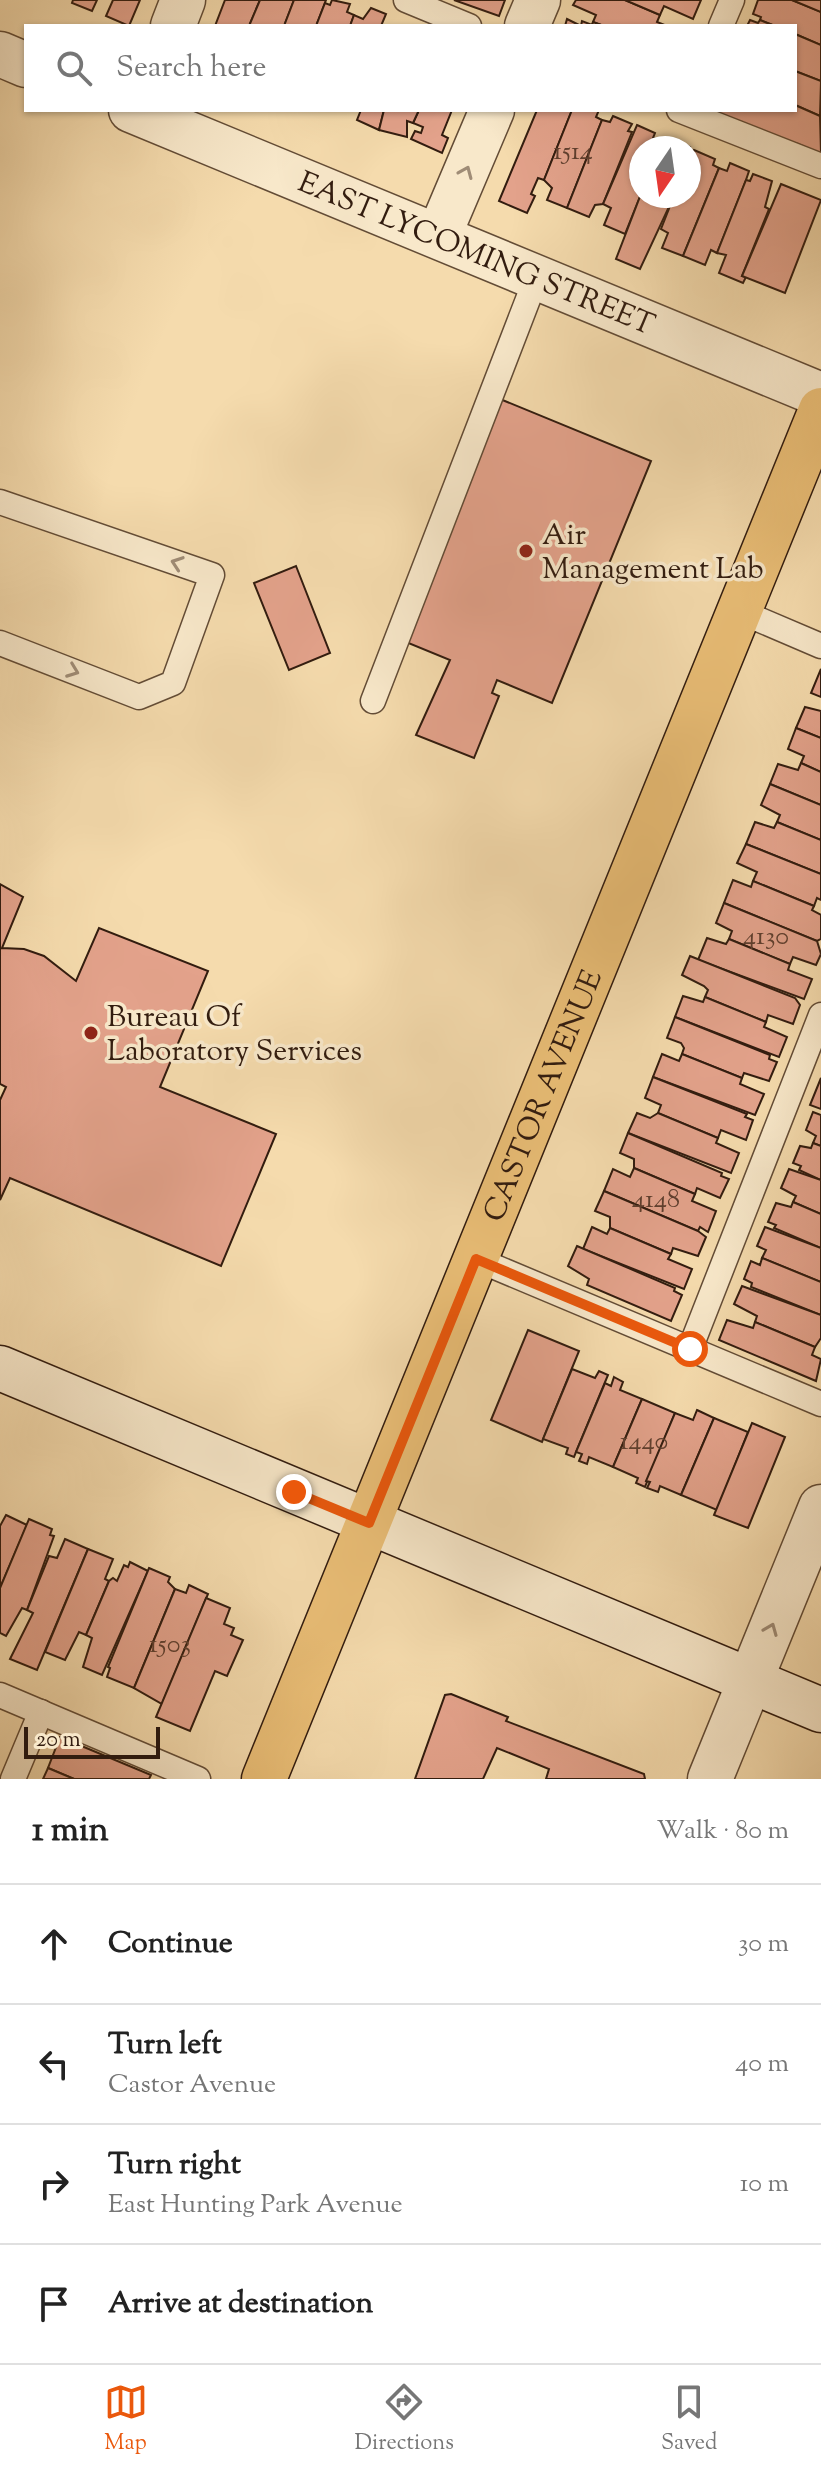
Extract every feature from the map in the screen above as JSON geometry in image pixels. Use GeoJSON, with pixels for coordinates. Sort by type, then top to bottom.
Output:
{"type":"FeatureCollection","features":[{"type":"Feature","properties":{"kind":"main road","name":"CASTOR AVENUE"},"geometry":{"type":"LineString","coordinates":[[264,1779],[821,410]]}},
{"type":"Feature","properties":{"kind":"street"},"geometry":{"type":"LineString","coordinates":[[174,24],[183,0]]}},
{"type":"Feature","properties":{"kind":"street"},"geometry":{"type":"LineString","coordinates":[[528,24],[538,0]]}},
{"type":"Feature","properties":{"kind":"street"},"geometry":{"type":"LineString","coordinates":[[0,54],[24,64]]}},
{"type":"Feature","properties":{"kind":"street","name":"EAST LYCOMING STREET"},"geometry":{"type":"LineString","coordinates":[[137,112],[821,395]]}},
{"type":"Feature","properties":{"kind":"street"},"geometry":{"type":"LineString","coordinates":[[439,235],[491,112]]}},
{"type":"Feature","properties":{"kind":"street"},"geometry":{"type":"LineString","coordinates":[[0,1368],[821,1710]]}},
{"type":"Feature","properties":{"kind":"street"},"geometry":{"type":"LineString","coordinates":[[710,1779],[821,1507]]}},
{"type":"Feature","properties":{"kind":"lane"},"geometry":{"type":"LineString","coordinates":[[406,0],[464,24]]}},
{"type":"Feature","properties":{"kind":"lane"},"geometry":{"type":"LineString","coordinates":[[722,24],[732,0]]}},
{"type":"Feature","properties":{"kind":"lane"},"geometry":{"type":"LineString","coordinates":[[686,112],[821,166]]}},
{"type":"Feature","properties":{"kind":"lane"},"geometry":{"type":"LineString","coordinates":[[373,701],[537,276]]}},
{"type":"Feature","properties":{"kind":"lane"},"geometry":{"type":"LineString","coordinates":[[0,502],[212,575],[173,683],[139,697],[0,643]]}},
{"type":"Feature","properties":{"kind":"lane"},"geometry":{"type":"LineString","coordinates":[[739,611],[821,646]]}},
{"type":"Feature","properties":{"kind":"lane"},"geometry":{"type":"LineString","coordinates":[[690,1349],[821,1015]]}},
{"type":"Feature","properties":{"kind":"lane"},"geometry":{"type":"LineString","coordinates":[[476,1259],[821,1404]]}},
{"type":"Feature","properties":{"kind":"lane"},"geometry":{"type":"LineString","coordinates":[[0,1695],[198,1779]]}},
{"type":"Feature","properties":{"kind":"lane"},"geometry":{"type":"LineString","coordinates":[[13,1779],[41,1712]]}},
{"type":"Feature","properties":{"kind":"building"},"geometry":{"type":"Polygon","coordinates":[[[73,0],[97,0],[92,11],[72,3],[73,0]]]}},
{"type":"Feature","properties":{"kind":"building"},"geometry":{"type":"Polygon","coordinates":[[[113,0],[140,0],[130,24],[106,16],[113,0]]]}},
{"type":"Feature","properties":{"kind":"building"},"geometry":{"type":"Polygon","coordinates":[[[225,0],[260,0],[250,24],[216,24],[225,0]]]}},
{"type":"Feature","properties":{"kind":"building"},"geometry":{"type":"Polygon","coordinates":[[[260,0],[294,0],[285,24],[250,24],[260,0]]]}},
{"type":"Feature","properties":{"kind":"building"},"geometry":{"type":"Polygon","coordinates":[[[294,0],[326,0],[317,24],[285,24],[294,0]]]}},
{"type":"Feature","properties":{"kind":"building"},"geometry":{"type":"Polygon","coordinates":[[[332,0],[350,4],[347,12],[354,15],[351,24],[317,24],[325,3],[330,5],[332,0]]]}},
{"type":"Feature","properties":{"kind":"building"},"geometry":{"type":"Polygon","coordinates":[[[454,0],[505,0],[499,16],[454,0]]]}},
{"type":"Feature","properties":{"kind":"building"},"geometry":{"type":"Polygon","coordinates":[[[576,0],[625,0],[660,15],[657,22],[662,24],[598,24],[593,22],[596,15],[573,5],[576,0]]]}},
{"type":"Feature","properties":{"kind":"building"},"geometry":{"type":"Polygon","coordinates":[[[625,0],[701,0],[693,19],[664,6],[660,15],[625,0]]]}},
{"type":"Feature","properties":{"kind":"building"},"geometry":{"type":"Polygon","coordinates":[[[758,0],[792,0],[821,12],[821,45],[797,35],[797,24],[770,24],[753,14],[758,0]]]}},
{"type":"Feature","properties":{"kind":"building"},"geometry":{"type":"Polygon","coordinates":[[[792,0],[821,0],[821,12],[792,0]]]}},
{"type":"Feature","properties":{"kind":"building"},"geometry":{"type":"Polygon","coordinates":[[[371,8],[386,14],[382,24],[351,24],[354,15],[363,19],[371,8]]]}},
{"type":"Feature","properties":{"kind":"building"},"geometry":{"type":"Polygon","coordinates":[[[750,20],[758,23],[760,20],[770,24],[748,24],[750,20]]]}},
{"type":"Feature","properties":{"kind":"building"},"geometry":{"type":"Polygon","coordinates":[[[797,35],[821,45],[821,81],[797,72],[797,35]]]}},
{"type":"Feature","properties":{"kind":"building"},"geometry":{"type":"Polygon","coordinates":[[[797,72],[821,81],[820,116],[797,106],[797,72]]]}},
{"type":"Feature","properties":{"kind":"building"},"geometry":{"type":"Polygon","coordinates":[[[797,106],[820,116],[821,154],[798,144],[797,148],[715,113],[797,112],[797,106]]]}},
{"type":"Feature","properties":{"kind":"building"},"geometry":{"type":"Polygon","coordinates":[[[360,112],[384,112],[379,130],[357,120],[360,112]]]}},
{"type":"Feature","properties":{"kind":"building"},"geometry":{"type":"Polygon","coordinates":[[[384,112],[418,112],[413,123],[407,121],[407,137],[379,130],[384,112]]]}},
{"type":"Feature","properties":{"kind":"building"},"geometry":{"type":"Polygon","coordinates":[[[418,112],[451,112],[442,135],[448,138],[442,153],[411,139],[415,131],[421,133],[423,127],[413,123],[418,112]]]}},
{"type":"Feature","properties":{"kind":"building"},"geometry":{"type":"Polygon","coordinates":[[[536,112],[571,112],[544,180],[538,178],[531,194],[535,196],[527,213],[499,201],[536,112]]]}},
{"type":"Feature","properties":{"kind":"building"},"geometry":{"type":"Polygon","coordinates":[[[571,112],[598,112],[596,117],[602,120],[567,208],[547,200],[552,188],[544,180],[571,112]]]}},
{"type":"Feature","properties":{"kind":"building"},"geometry":{"type":"Polygon","coordinates":[[[613,116],[632,124],[628,131],[632,132],[603,204],[595,205],[589,217],[567,208],[602,120],[610,122],[613,116]]]}},
{"type":"Feature","properties":{"kind":"building"},"geometry":{"type":"Polygon","coordinates":[[[637,125],[655,133],[654,136],[632,136],[637,125]]]}},
{"type":"Feature","properties":{"kind":"building"},"geometry":{"type":"Polygon","coordinates":[[[629,144],[629,208],[635,208],[625,234],[604,225],[611,208],[603,204],[629,144]]]}},
{"type":"Feature","properties":{"kind":"building"},"geometry":{"type":"Polygon","coordinates":[[[701,153],[715,159],[713,165],[719,168],[683,256],[662,248],[668,233],[661,229],[669,208],[701,208],[701,153]]]}},
{"type":"Feature","properties":{"kind":"building"},"geometry":{"type":"Polygon","coordinates":[[[730,163],[749,171],[717,253],[711,250],[705,265],[683,256],[719,168],[727,171],[730,163]]]}},
{"type":"Feature","properties":{"kind":"building"},"geometry":{"type":"Polygon","coordinates":[[[753,174],[772,181],[765,207],[769,209],[742,276],[746,277],[743,283],[719,273],[726,255],[717,253],[746,180],[750,181],[753,174]]]}},
{"type":"Feature","properties":{"kind":"building"},"geometry":{"type":"Polygon","coordinates":[[[781,184],[821,200],[785,293],[742,276],[781,184]]]}},
{"type":"Feature","properties":{"kind":"building"},"geometry":{"type":"Polygon","coordinates":[[[636,208],[668,208],[640,269],[616,259],[636,208]]]}},
{"type":"Feature","properties":{"kind":"building","name":"Air Management Lab"},"geometry":{"type":"Polygon","coordinates":[[[500,399],[651,461],[552,703],[497,680],[492,693],[499,696],[474,758],[416,735],[450,660],[401,640],[500,399]]]}},
{"type":"Feature","properties":{"kind":"building"},"geometry":{"type":"Polygon","coordinates":[[[296,566],[330,653],[289,670],[254,583],[296,566]]]}},
{"type":"Feature","properties":{"kind":"building"},"geometry":{"type":"Polygon","coordinates":[[[821,669],[821,697],[811,693],[821,669]]]}},
{"type":"Feature","properties":{"kind":"building"},"geometry":{"type":"Polygon","coordinates":[[[805,707],[821,711],[821,738],[796,728],[805,707]]]}},
{"type":"Feature","properties":{"kind":"building"},"geometry":{"type":"Polygon","coordinates":[[[796,728],[821,738],[821,772],[801,763],[804,756],[788,749],[796,728]]]}},
{"type":"Feature","properties":{"kind":"building"},"geometry":{"type":"Polygon","coordinates":[[[801,763],[821,772],[821,805],[770,784],[778,764],[798,770],[801,763]]]}},
{"type":"Feature","properties":{"kind":"building"},"geometry":{"type":"Polygon","coordinates":[[[770,784],[821,805],[821,840],[777,822],[780,815],[761,805],[770,784]]]}},
{"type":"Feature","properties":{"kind":"building"},"geometry":{"type":"Polygon","coordinates":[[[755,822],[774,828],[777,822],[821,840],[821,874],[746,844],[755,822]]]}},
{"type":"Feature","properties":{"kind":"building"},"geometry":{"type":"Polygon","coordinates":[[[746,844],[821,874],[821,900],[817,898],[814,906],[753,881],[757,872],[737,863],[746,844]]]}},
{"type":"Feature","properties":{"kind":"building"},"geometry":{"type":"Polygon","coordinates":[[[733,880],[751,887],[753,881],[814,906],[812,910],[821,915],[821,939],[817,941],[724,903],[733,880]]]}},
{"type":"Feature","properties":{"kind":"building","name":"Bureau Of Laboratory Services"},"geometry":{"type":"Polygon","coordinates":[[[0,884],[23,897],[2,948],[24,949],[44,956],[76,981],[99,928],[208,971],[160,1087],[276,1134],[221,1266],[10,1178],[0,1200],[0,1100],[6,1087],[0,1084],[0,884]]]}},
{"type":"Feature","properties":{"kind":"building"},"geometry":{"type":"Polygon","coordinates":[[[724,903],[817,941],[821,954],[816,965],[793,957],[790,964],[729,939],[732,931],[716,923],[724,903]]]}},
{"type":"Feature","properties":{"kind":"building"},"geometry":{"type":"Polygon","coordinates":[[[707,938],[726,944],[729,939],[790,964],[788,970],[812,979],[804,999],[698,960],[707,938]]]}},
{"type":"Feature","properties":{"kind":"building"},"geometry":{"type":"Polygon","coordinates":[[[690,956],[795,998],[800,1005],[793,1024],[768,1015],[766,1022],[705,997],[708,990],[704,986],[682,975],[690,956]]]}},
{"type":"Feature","properties":{"kind":"building"},"geometry":{"type":"Polygon","coordinates":[[[683,996],[703,1002],[705,997],[766,1022],[764,1027],[787,1037],[779,1057],[675,1017],[683,996]]]}},
{"type":"Feature","properties":{"kind":"building"},"geometry":{"type":"Polygon","coordinates":[[[675,1017],[770,1055],[769,1059],[777,1062],[769,1081],[744,1073],[742,1078],[682,1054],[684,1048],[681,1043],[667,1038],[675,1017]]]}},
{"type":"Feature","properties":{"kind":"building"},"geometry":{"type":"Polygon","coordinates":[[[662,1054],[679,1061],[682,1054],[742,1078],[740,1084],[764,1094],[755,1115],[653,1077],[662,1054]]]}},
{"type":"Feature","properties":{"kind":"building"},"geometry":{"type":"Polygon","coordinates":[[[653,1077],[747,1114],[745,1117],[753,1120],[746,1140],[721,1130],[718,1138],[658,1113],[661,1105],[645,1098],[653,1077]]]}},
{"type":"Feature","properties":{"kind":"building"},"geometry":{"type":"Polygon","coordinates":[[[821,1078],[821,1109],[810,1105],[821,1078]]]}},
{"type":"Feature","properties":{"kind":"building"},"geometry":{"type":"Polygon","coordinates":[[[813,1112],[821,1115],[821,1146],[813,1143],[816,1136],[806,1130],[813,1112]]]}},
{"type":"Feature","properties":{"kind":"building"},"geometry":{"type":"Polygon","coordinates":[[[637,1113],[650,1118],[658,1113],[718,1138],[716,1143],[739,1153],[731,1173],[628,1133],[637,1113]]]}},
{"type":"Feature","properties":{"kind":"building"},"geometry":{"type":"Polygon","coordinates":[[[628,1133],[722,1173],[721,1176],[729,1179],[720,1198],[697,1188],[695,1194],[634,1168],[634,1159],[620,1153],[628,1133]]]}},
{"type":"Feature","properties":{"kind":"building"},"geometry":{"type":"Polygon","coordinates":[[[813,1143],[821,1146],[821,1180],[799,1170],[801,1166],[793,1163],[800,1146],[811,1148],[813,1143]]]}},
{"type":"Feature","properties":{"kind":"building"},"geometry":{"type":"Polygon","coordinates":[[[634,1168],[695,1194],[692,1201],[716,1211],[708,1232],[700,1227],[698,1231],[604,1191],[613,1169],[630,1177],[634,1168]]]}},
{"type":"Feature","properties":{"kind":"building"},"geometry":{"type":"Polygon","coordinates":[[[789,1169],[821,1180],[821,1214],[793,1202],[796,1196],[781,1188],[789,1169]]]}},
{"type":"Feature","properties":{"kind":"building"},"geometry":{"type":"Polygon","coordinates":[[[604,1191],[698,1231],[706,1237],[698,1256],[673,1248],[671,1254],[610,1228],[610,1217],[595,1211],[604,1191]]]}},
{"type":"Feature","properties":{"kind":"building"},"geometry":{"type":"Polygon","coordinates":[[[793,1202],[821,1214],[821,1248],[774,1228],[776,1225],[768,1222],[776,1203],[791,1207],[793,1202]]]}},
{"type":"Feature","properties":{"kind":"building"},"geometry":{"type":"Polygon","coordinates":[[[592,1227],[607,1234],[610,1228],[671,1254],[668,1259],[692,1269],[684,1289],[583,1249],[592,1227]]]}},
{"type":"Feature","properties":{"kind":"building"},"geometry":{"type":"Polygon","coordinates":[[[765,1227],[821,1248],[821,1282],[762,1258],[766,1250],[757,1246],[765,1227]]]}},
{"type":"Feature","properties":{"kind":"building"},"geometry":{"type":"Polygon","coordinates":[[[577,1246],[675,1288],[674,1291],[682,1295],[671,1321],[587,1285],[589,1279],[568,1266],[577,1246]]]}},
{"type":"Feature","properties":{"kind":"building"},"geometry":{"type":"Polygon","coordinates":[[[762,1258],[821,1282],[821,1315],[751,1287],[752,1283],[744,1279],[751,1261],[760,1265],[762,1258]]]}},
{"type":"Feature","properties":{"kind":"building"},"geometry":{"type":"Polygon","coordinates":[[[742,1286],[821,1315],[821,1338],[815,1347],[755,1322],[757,1316],[734,1304],[742,1286]]]}},
{"type":"Feature","properties":{"kind":"building"},"geometry":{"type":"Polygon","coordinates":[[[727,1320],[753,1328],[755,1322],[815,1347],[812,1355],[821,1359],[816,1381],[719,1340],[727,1320]]]}},
{"type":"Feature","properties":{"kind":"building"},"geometry":{"type":"Polygon","coordinates":[[[528,1330],[579,1351],[542,1442],[491,1420],[528,1330]]]}},
{"type":"Feature","properties":{"kind":"building"},"geometry":{"type":"Polygon","coordinates":[[[572,1369],[595,1378],[599,1371],[608,1375],[574,1457],[566,1454],[568,1448],[543,1439],[572,1369]]]}},
{"type":"Feature","properties":{"kind":"building"},"geometry":{"type":"Polygon","coordinates":[[[614,1377],[623,1382],[620,1390],[642,1399],[613,1467],[589,1457],[587,1464],[579,1461],[582,1454],[576,1452],[605,1383],[611,1386],[614,1377]]]}},
{"type":"Feature","properties":{"kind":"building"},"geometry":{"type":"Polygon","coordinates":[[[642,1399],[675,1413],[645,1487],[636,1483],[638,1478],[613,1467],[642,1399]]]}},
{"type":"Feature","properties":{"kind":"building"},"geometry":{"type":"Polygon","coordinates":[[[697,1410],[714,1418],[681,1495],[660,1486],[658,1492],[647,1488],[650,1482],[646,1481],[675,1413],[693,1420],[697,1410]]]}},
{"type":"Feature","properties":{"kind":"building"},"geometry":{"type":"Polygon","coordinates":[[[714,1418],[748,1432],[717,1510],[681,1495],[714,1418]]]}},
{"type":"Feature","properties":{"kind":"building"},"geometry":{"type":"Polygon","coordinates":[[[752,1423],[785,1437],[748,1528],[714,1515],[752,1423]]]}},
{"type":"Feature","properties":{"kind":"building"},"geometry":{"type":"Polygon","coordinates":[[[6,1515],[27,1525],[0,1588],[0,1526],[6,1515]]]}},
{"type":"Feature","properties":{"kind":"building"},"geometry":{"type":"Polygon","coordinates":[[[29,1519],[52,1529],[50,1535],[54,1536],[27,1610],[22,1608],[6,1636],[0,1633],[0,1588],[29,1519]]]}},
{"type":"Feature","properties":{"kind":"building"},"geometry":{"type":"Polygon","coordinates":[[[65,1539],[88,1549],[37,1670],[10,1659],[33,1613],[27,1610],[49,1556],[57,1558],[65,1539]]]}},
{"type":"Feature","properties":{"kind":"building"},"geometry":{"type":"Polygon","coordinates":[[[88,1549],[113,1559],[105,1579],[109,1581],[86,1635],[79,1632],[65,1660],[45,1652],[88,1549]]]}},
{"type":"Feature","properties":{"kind":"building"},"geometry":{"type":"Polygon","coordinates":[[[130,1562],[148,1571],[102,1675],[83,1667],[92,1638],[86,1635],[109,1581],[113,1578],[117,1581],[124,1565],[128,1567],[130,1562]]]}},
{"type":"Feature","properties":{"kind":"building"},"geometry":{"type":"Polygon","coordinates":[[[149,1568],[170,1577],[168,1582],[175,1589],[134,1688],[107,1677],[108,1667],[149,1568]]]}},
{"type":"Feature","properties":{"kind":"building"},"geometry":{"type":"Polygon","coordinates":[[[189,1585],[208,1594],[162,1704],[134,1688],[175,1589],[186,1593],[189,1585]]]}},
{"type":"Feature","properties":{"kind":"building"},"geometry":{"type":"Polygon","coordinates":[[[206,1598],[230,1608],[224,1624],[234,1628],[231,1635],[243,1640],[227,1676],[215,1671],[190,1731],[156,1717],[206,1598]]]}},
{"type":"Feature","properties":{"kind":"building"},"geometry":{"type":"Polygon","coordinates":[[[451,1694],[508,1717],[506,1721],[644,1774],[645,1779],[546,1779],[549,1769],[497,1748],[483,1779],[415,1779],[445,1695],[451,1694]]]}},
{"type":"Feature","properties":{"kind":"building"},"geometry":{"type":"Polygon","coordinates":[[[60,1737],[151,1775],[149,1779],[74,1779],[48,1768],[60,1737]]]}},
{"type":"Feature","properties":{"kind":"building"},"geometry":{"type":"Polygon","coordinates":[[[48,1768],[74,1779],[43,1779],[48,1768]]]}},
{"type":"Feature","properties":{"kind":"place","name":"Air Management Lab"},"geometry":{"type":"Point","coordinates":[526,551]}},
{"type":"Feature","properties":{"kind":"place","name":"Bureau Of Laboratory Services"},"geometry":{"type":"Point","coordinates":[91,1033]}},
{"type":"Feature","properties":{"kind":"route"},"geometry":{"type":"LineString","coordinates":[[294,1492],[369,1523],[476,1259],[690,1349]]}}]}
